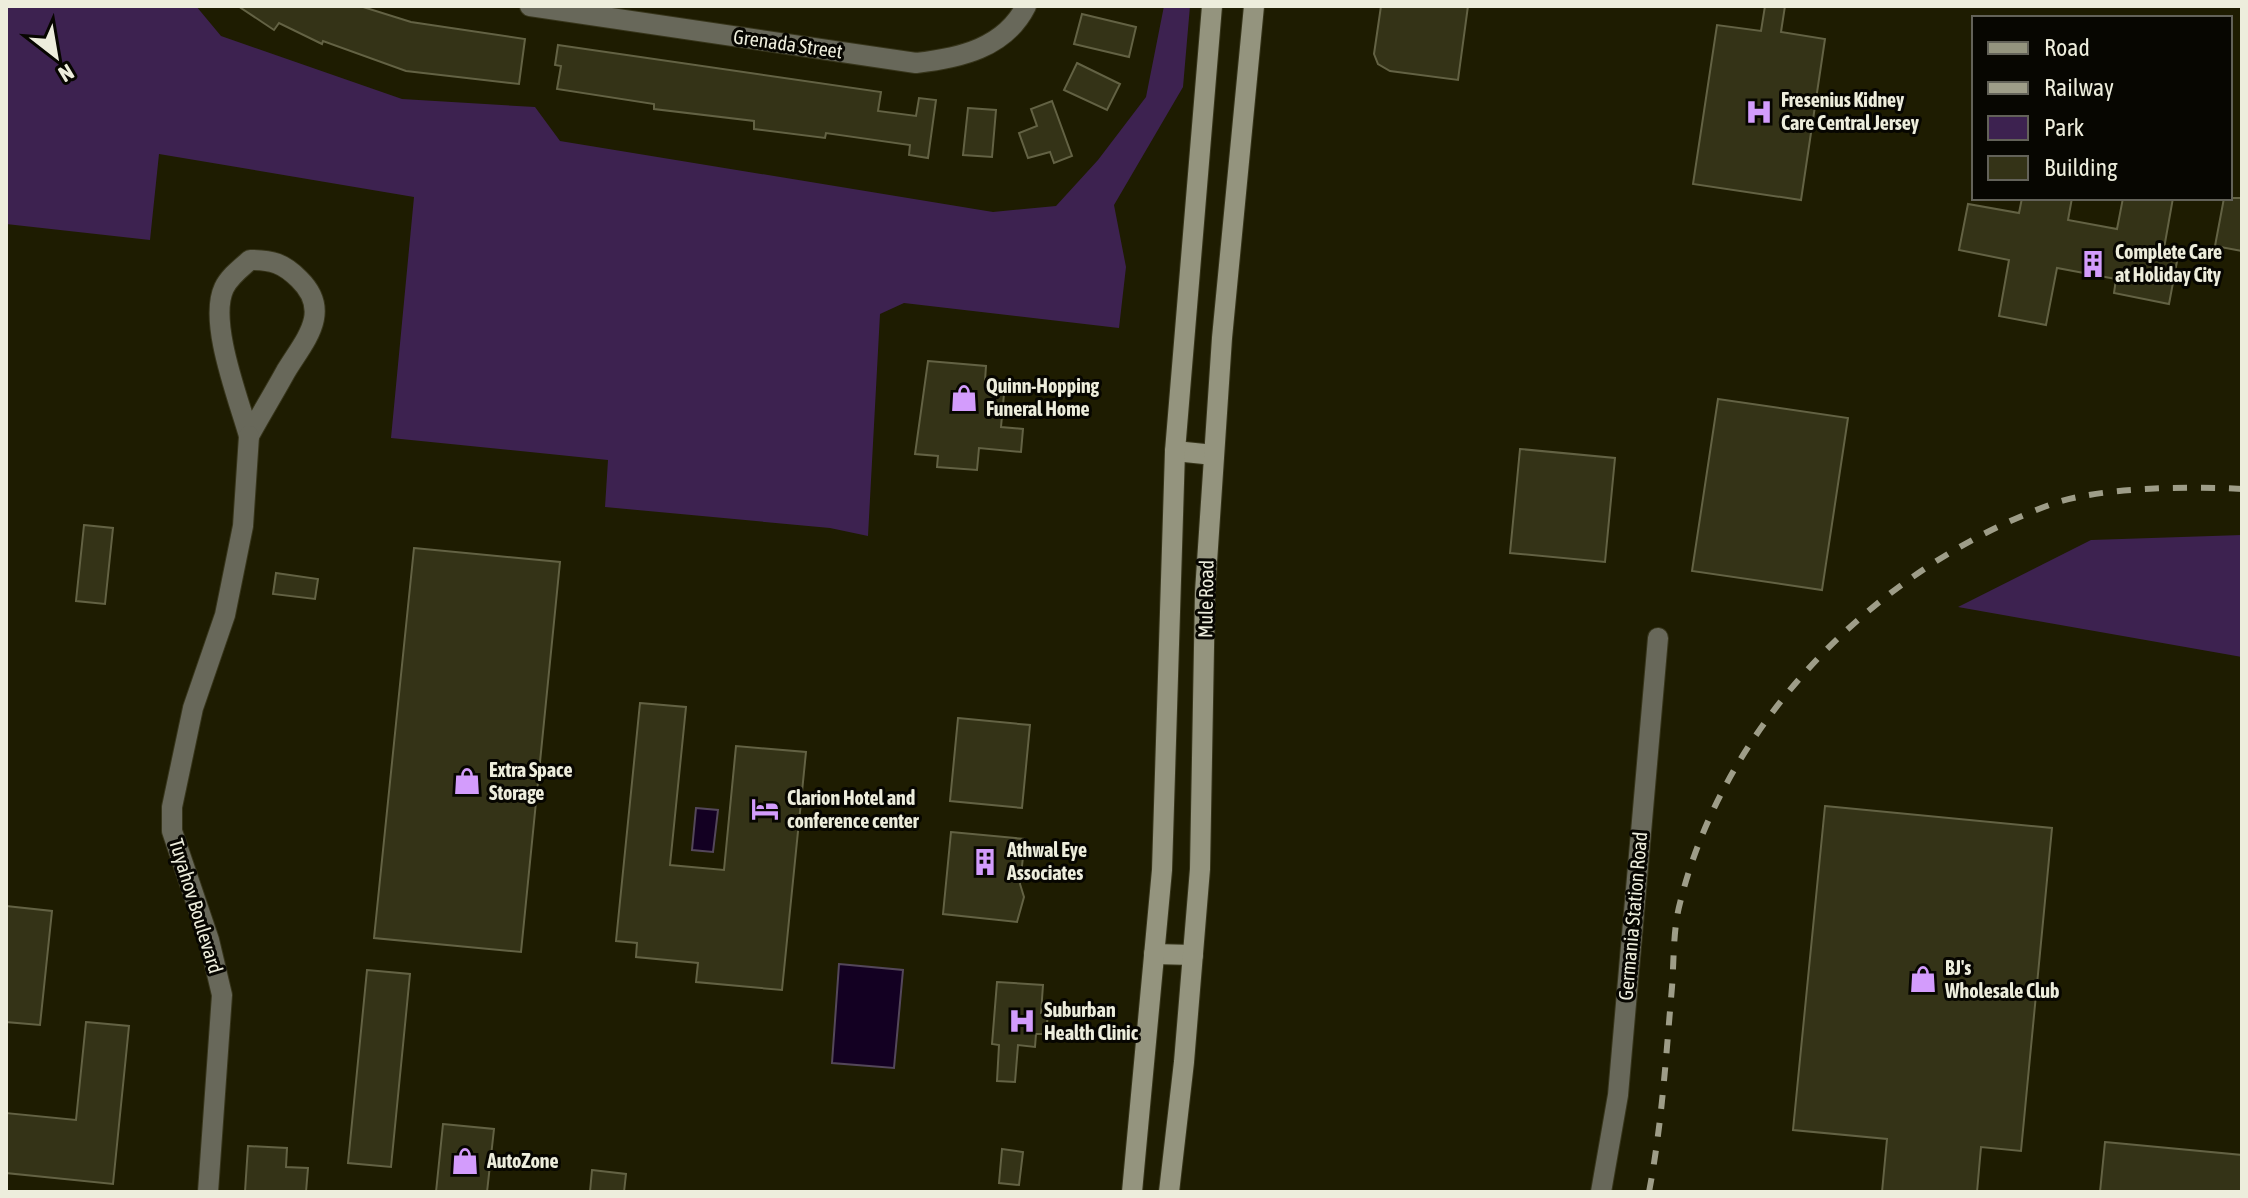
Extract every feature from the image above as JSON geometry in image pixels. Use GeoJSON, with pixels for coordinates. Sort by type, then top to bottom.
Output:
{"type":"FeatureCollection","features":[{"type":"Feature","properties":{"kind":"main road","name":"Mule Road"},"geometry":{"type":"LineString","coordinates":[[1132,1192],[1164,820],[1175,451],[1212,6]]}},
{"type":"Feature","properties":{"kind":"main road","name":"Mule Road"},"geometry":{"type":"LineString","coordinates":[[1169,1192],[1193,955],[1201,821],[1205,592],[1226,282],[1254,6]]}},
{"type":"Feature","properties":{"kind":"main road"},"geometry":{"type":"LineString","coordinates":[[1175,451],[1214,455]]}},
{"type":"Feature","properties":{"kind":"main road"},"geometry":{"type":"LineString","coordinates":[[1164,820],[1201,821]]}},
{"type":"Feature","properties":{"kind":"main road"},"geometry":{"type":"LineString","coordinates":[[1154,954],[1193,955]]}},
{"type":"Feature","properties":{"kind":"street","name":"Grenada Street"},"geometry":{"type":"LineString","coordinates":[[530,6],[916,63],[952,59],[996,42],[1016,26],[1026,6]]}},
{"type":"Feature","properties":{"kind":"street","name":"Tuyahov Boulevard"},"geometry":{"type":"LineString","coordinates":[[208,1192],[222,995],[209,940],[172,831],[172,807],[193,708],[228,600],[243,526],[249,436],[221,330],[221,293],[226,283],[250,260],[272,260],[289,268],[308,287],[316,313],[309,339],[249,436]]}},
{"type":"Feature","properties":{"kind":"street","name":"Germania Station Road"},"geometry":{"type":"LineString","coordinates":[[1601,1192],[1618,1095],[1658,638]]}},
{"type":"Feature","properties":{"kind":"green space"},"geometry":{"type":"Polygon","coordinates":[[[6,6],[196,6],[221,36],[402,99],[535,107],[560,141],[993,212],[1056,206],[1098,160],[1146,97],[1164,6],[1190,6],[1183,87],[1114,205],[1126,267],[1119,328],[904,303],[880,314],[868,536],[830,528],[605,507],[608,460],[391,438],[414,197],[159,154],[150,240],[6,224],[6,6]]]}},
{"type":"Feature","properties":{"kind":"green space"},"geometry":{"type":"Polygon","coordinates":[[[2242,535],[2242,657],[1958,607],[2091,540],[2242,535]]]}},
{"type":"Feature","properties":{"kind":"shaded area"},"geometry":{"type":"Polygon","coordinates":[[[696,808],[718,810],[713,852],[692,850],[696,808]]]}},
{"type":"Feature","properties":{"kind":"shaded area"},"geometry":{"type":"Polygon","coordinates":[[[839,964],[903,970],[894,1068],[832,1063],[839,964]]]}},
{"type":"Feature","properties":{"kind":"building"},"geometry":{"type":"Polygon","coordinates":[[[238,6],[360,6],[411,22],[525,39],[519,84],[406,71],[323,41],[322,44],[279,23],[274,30],[238,6]]]}},
{"type":"Feature","properties":{"kind":"building"},"geometry":{"type":"Polygon","coordinates":[[[1381,6],[1468,6],[1458,80],[1390,71],[1378,64],[1374,54],[1381,6]]]}},
{"type":"Feature","properties":{"kind":"building","name":"Fresenius Kidney Care Central Jersey"},"geometry":{"type":"Polygon","coordinates":[[[1765,6],[1785,6],[1781,32],[1825,39],[1801,200],[1693,184],[1717,25],[1761,31],[1765,6]]]}},
{"type":"Feature","properties":{"kind":"building"},"geometry":{"type":"Polygon","coordinates":[[[1082,14],[1136,27],[1129,57],[1074,44],[1082,14]]]}},
{"type":"Feature","properties":{"kind":"building"},"geometry":{"type":"Polygon","coordinates":[[[558,45],[881,92],[878,111],[916,116],[919,98],[936,100],[928,158],[909,155],[910,145],[826,133],[825,138],[754,129],[754,121],[654,109],[654,104],[557,89],[561,66],[555,65],[558,45]]]}},
{"type":"Feature","properties":{"kind":"building"},"geometry":{"type":"Polygon","coordinates":[[[1077,63],[1120,84],[1107,110],[1064,90],[1077,63]]]}},
{"type":"Feature","properties":{"kind":"building"},"geometry":{"type":"Polygon","coordinates":[[[1052,101],[1072,156],[1054,163],[1050,152],[1028,158],[1019,133],[1037,126],[1031,109],[1052,101]]]}},
{"type":"Feature","properties":{"kind":"building"},"geometry":{"type":"Polygon","coordinates":[[[968,108],[996,110],[992,157],[963,155],[968,108]]]}},
{"type":"Feature","properties":{"kind":"building"},"geometry":{"type":"Polygon","coordinates":[[[2242,198],[2242,251],[2215,246],[2224,200],[2242,198]]]}},
{"type":"Feature","properties":{"kind":"building","name":"Complete Care at Holiday City"},"geometry":{"type":"Polygon","coordinates":[[[2022,200],[2072,200],[2068,220],[2117,229],[2123,200],[2173,200],[2163,254],[2178,256],[2169,304],[2114,293],[2116,279],[2057,268],[2046,325],[1999,316],[2009,260],[1959,250],[1968,204],[2019,213],[2022,200]]]}},
{"type":"Feature","properties":{"kind":"building","name":"Quinn-Hopping Funeral Home"},"geometry":{"type":"Polygon","coordinates":[[[928,361],[986,366],[985,381],[1005,383],[1001,427],[1023,429],[1021,452],[979,448],[977,470],[937,467],[938,456],[915,454],[928,361]]]}},
{"type":"Feature","properties":{"kind":"building"},"geometry":{"type":"Polygon","coordinates":[[[1718,399],[1848,418],[1822,590],[1692,571],[1718,399]]]}},
{"type":"Feature","properties":{"kind":"building"},"geometry":{"type":"Polygon","coordinates":[[[1520,449],[1615,458],[1605,562],[1510,553],[1520,449]]]}},
{"type":"Feature","properties":{"kind":"building"},"geometry":{"type":"Polygon","coordinates":[[[84,525],[113,528],[105,604],[76,601],[84,525]]]}},
{"type":"Feature","properties":{"kind":"building"},"geometry":{"type":"Polygon","coordinates":[[[414,548],[560,562],[521,952],[374,938],[414,548]]]}},
{"type":"Feature","properties":{"kind":"building"},"geometry":{"type":"Polygon","coordinates":[[[276,573],[318,579],[315,599],[273,594],[276,573]]]}},
{"type":"Feature","properties":{"kind":"building","name":"Clarion Hotel and conference center"},"geometry":{"type":"Polygon","coordinates":[[[640,703],[686,707],[670,865],[724,870],[736,746],[806,752],[782,990],[696,982],[698,963],[636,957],[637,943],[616,941],[640,703]]]}},
{"type":"Feature","properties":{"kind":"building"},"geometry":{"type":"Polygon","coordinates":[[[958,718],[1030,725],[1022,808],[950,801],[958,718]]]}},
{"type":"Feature","properties":{"kind":"building","name":"BJ's Wholesale Club"},"geometry":{"type":"Polygon","coordinates":[[[1825,806],[2052,828],[2021,1151],[1981,1147],[1977,1192],[1882,1192],[1887,1139],[1793,1130],[1825,806]]]}},
{"type":"Feature","properties":{"kind":"building","name":"Athwal Eye Associates"},"geometry":{"type":"Polygon","coordinates":[[[951,832],[1025,839],[1020,884],[1024,897],[1017,922],[943,914],[951,832]]]}},
{"type":"Feature","properties":{"kind":"building"},"geometry":{"type":"Polygon","coordinates":[[[6,906],[52,911],[40,1025],[6,1022],[6,906]]]}},
{"type":"Feature","properties":{"kind":"building"},"geometry":{"type":"Polygon","coordinates":[[[367,970],[410,974],[391,1167],[348,1163],[367,970]]]}},
{"type":"Feature","properties":{"kind":"building"},"geometry":{"type":"Polygon","coordinates":[[[997,982],[1043,985],[1041,1013],[1048,1013],[1046,1034],[1036,1034],[1035,1047],[1018,1045],[1015,1082],[997,1081],[999,1045],[992,1044],[997,982]]]}},
{"type":"Feature","properties":{"kind":"building"},"geometry":{"type":"Polygon","coordinates":[[[86,1022],[129,1026],[113,1184],[6,1173],[6,1113],[76,1120],[86,1022]]]}},
{"type":"Feature","properties":{"kind":"building","name":"AutoZone"},"geometry":{"type":"Polygon","coordinates":[[[443,1124],[494,1129],[487,1192],[436,1192],[443,1124]]]}},
{"type":"Feature","properties":{"kind":"building"},"geometry":{"type":"Polygon","coordinates":[[[2105,1142],[2242,1155],[2242,1192],[2100,1192],[2105,1142]]]}},
{"type":"Feature","properties":{"kind":"building"},"geometry":{"type":"Polygon","coordinates":[[[248,1146],[287,1148],[286,1167],[308,1168],[306,1192],[245,1192],[248,1146]]]}},
{"type":"Feature","properties":{"kind":"building"},"geometry":{"type":"Polygon","coordinates":[[[1002,1149],[1023,1152],[1019,1185],[999,1183],[1002,1149]]]}},
{"type":"Feature","properties":{"kind":"building"},"geometry":{"type":"Polygon","coordinates":[[[592,1170],[626,1174],[624,1192],[590,1192],[592,1170]]]}},
{"type":"Feature","properties":{"kind":"railway"},"geometry":{"type":"LineString","coordinates":[[1649,1192],[1660,1115],[1680,903],[1702,836],[1733,772],[1772,712],[1819,658],[1871,609],[1929,566],[1990,530],[2055,503],[2097,494],[2173,488],[2242,489]]}},
{"type":"Feature","properties":{"kind":"place","name":"Fresenius Kidney Care Central Jersey"},"geometry":{"type":"Point","coordinates":[1759,112]}},
{"type":"Feature","properties":{"kind":"place","name":"Complete Care at Holiday City"},"geometry":{"type":"Point","coordinates":[2093,264]}},
{"type":"Feature","properties":{"kind":"place","name":"Quinn-Hopping Funeral Home"},"geometry":{"type":"Point","coordinates":[964,398]}},
{"type":"Feature","properties":{"kind":"place","name":"Extra Space Storage"},"geometry":{"type":"Point","coordinates":[467,781]}},
{"type":"Feature","properties":{"kind":"place","name":"Clarion Hotel and conference center"},"geometry":{"type":"Point","coordinates":[765,809]}},
{"type":"Feature","properties":{"kind":"place","name":"Athwal Eye Associates"},"geometry":{"type":"Point","coordinates":[985,862]}},
{"type":"Feature","properties":{"kind":"place","name":"BJ's Wholesale Club"},"geometry":{"type":"Point","coordinates":[1923,979]}},
{"type":"Feature","properties":{"kind":"place","name":"Suburban Health Clinic"},"geometry":{"type":"Point","coordinates":[1022,1021]}},
{"type":"Feature","properties":{"kind":"place","name":"AutoZone"},"geometry":{"type":"Point","coordinates":[465,1161]}}]}
